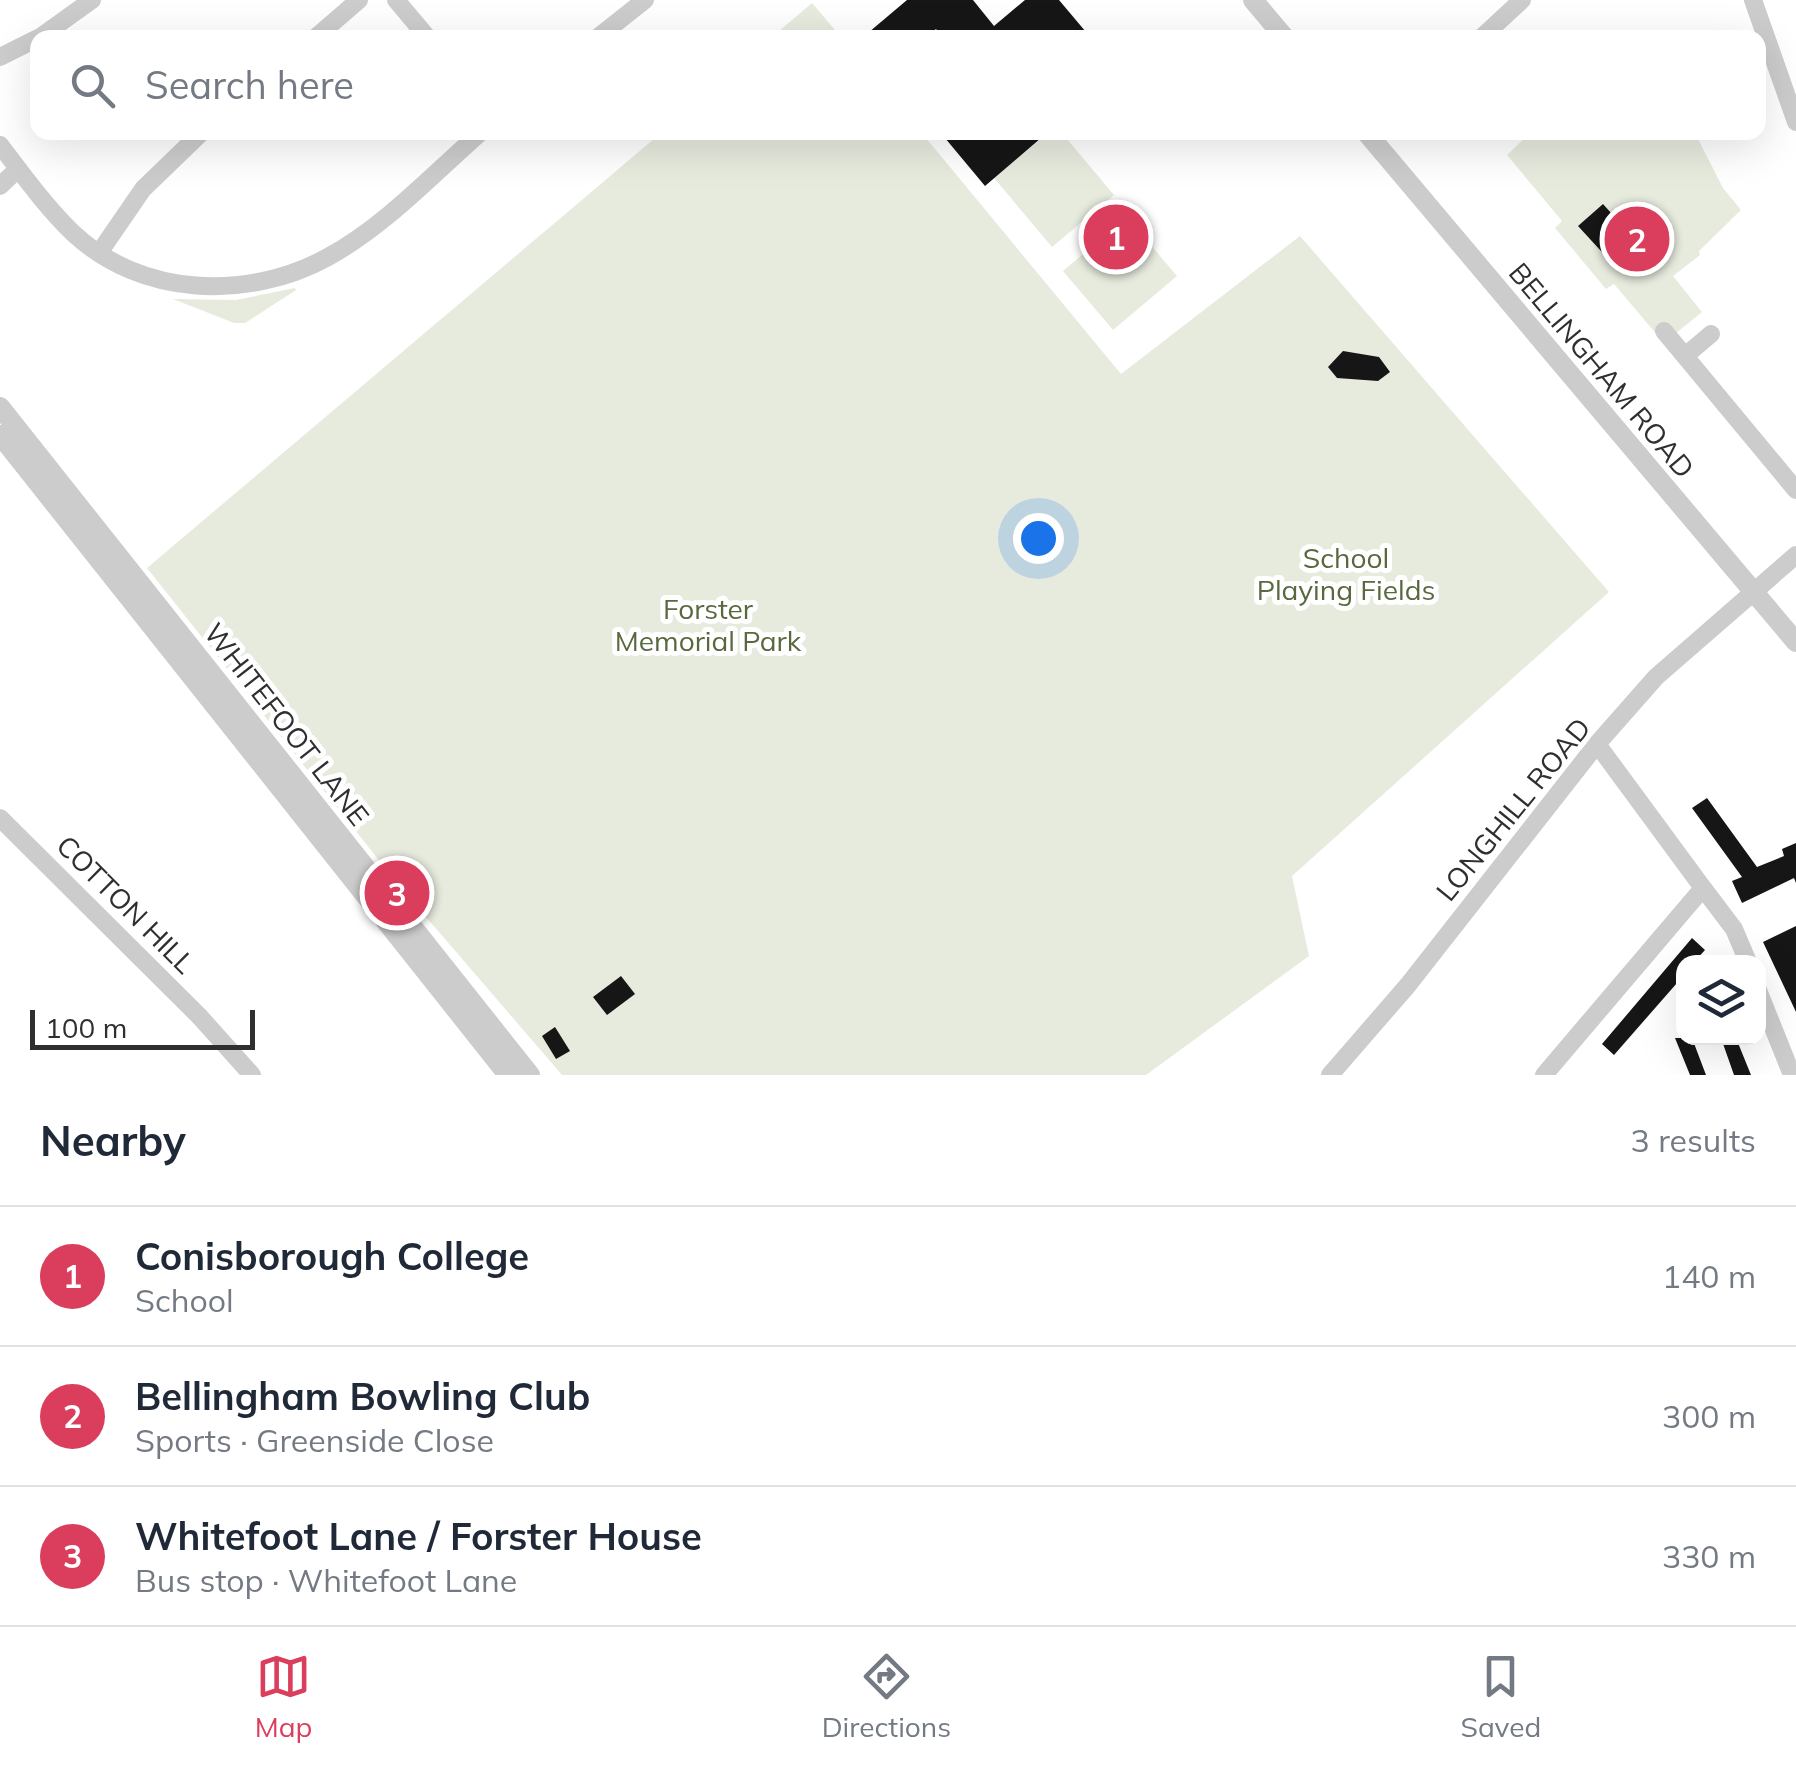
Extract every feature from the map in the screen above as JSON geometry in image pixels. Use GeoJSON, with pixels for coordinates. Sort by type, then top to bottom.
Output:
{"type":"FeatureCollection","features":[{"type":"Feature","properties":{"kind":"street"},"geometry":{"type":"LineString","coordinates":[[49,30],[92,0]]}},
{"type":"Feature","properties":{"kind":"street"},"geometry":{"type":"LineString","coordinates":[[324,30],[360,0]]}},
{"type":"Feature","properties":{"kind":"street"},"geometry":{"type":"LineString","coordinates":[[396,0],[421,30]]}},
{"type":"Feature","properties":{"kind":"street"},"geometry":{"type":"LineString","coordinates":[[607,30],[645,0]]}},
{"type":"Feature","properties":{"kind":"street"},"geometry":{"type":"LineString","coordinates":[[1253,0],[1278,30]]}},
{"type":"Feature","properties":{"kind":"street"},"geometry":{"type":"LineString","coordinates":[[1490,30],[1522,0]]}},
{"type":"Feature","properties":{"kind":"street"},"geometry":{"type":"LineString","coordinates":[[1753,0],[1764,30]]}},
{"type":"Feature","properties":{"kind":"street"},"geometry":{"type":"LineString","coordinates":[[1766,37],[1796,122]]}},
{"type":"Feature","properties":{"kind":"street"},"geometry":{"type":"LineString","coordinates":[[0,57],[30,42]]}},
{"type":"Feature","properties":{"kind":"street"},"geometry":{"type":"LineString","coordinates":[[99,253],[143,189],[194,140]]}},
{"type":"Feature","properties":{"kind":"street"},"geometry":{"type":"LineString","coordinates":[[0,145],[64,223],[99,253],[137,272],[185,286],[232,287],[282,277],[328,258],[472,140]]}},
{"type":"Feature","properties":{"kind":"street","name":"BELLINGHAM ROAD"},"geometry":{"type":"LineString","coordinates":[[1377,140],[1796,642]]}},
{"type":"Feature","properties":{"kind":"street"},"geometry":{"type":"LineString","coordinates":[[0,186],[18,168]]}},
{"type":"Feature","properties":{"kind":"street"},"geometry":{"type":"LineString","coordinates":[[1664,331],[1796,490]]}},
{"type":"Feature","properties":{"kind":"street"},"geometry":{"type":"LineString","coordinates":[[1686,356],[1711,334]]}},
{"type":"Feature","properties":{"kind":"street","name":"WHITEFOOT LANE"},"geometry":{"type":"LineString","coordinates":[[0,407],[530,1075]]}},
{"type":"Feature","properties":{"kind":"street","name":"WHITEFOOT LANE"},"geometry":{"type":"LineString","coordinates":[[0,434],[508,1075]]}},
{"type":"Feature","properties":{"kind":"street","name":"LONGHILL ROAD"},"geometry":{"type":"LineString","coordinates":[[1330,1075],[1408,985],[1597,744],[1669,663],[1796,555]]}},
{"type":"Feature","properties":{"kind":"street"},"geometry":{"type":"LineString","coordinates":[[1597,744],[1734,929],[1745,955]]}},
{"type":"Feature","properties":{"kind":"street","name":"COTTON HILL"},"geometry":{"type":"LineString","coordinates":[[0,818],[200,1017],[252,1075]]}},
{"type":"Feature","properties":{"kind":"street"},"geometry":{"type":"LineString","coordinates":[[1544,1075],[1703,888]]}},
{"type":"Feature","properties":{"kind":"street"},"geometry":{"type":"LineString","coordinates":[[1766,1010],[1792,1075]]}},
{"type":"Feature","properties":{"kind":"green space"},"geometry":{"type":"Polygon","coordinates":[[[812,3],[835,30],[780,30],[812,3]]]}},
{"type":"Feature","properties":{"kind":"green space","name":"Forster Memorial Park"},"geometry":{"type":"Polygon","coordinates":[[[653,140],[928,140],[1121,374],[1300,236],[1609,592],[1292,876],[1309,956],[1146,1075],[562,1075],[401,888],[147,568],[653,140]]]}},
{"type":"Feature","properties":{"kind":"green space"},"geometry":{"type":"Polygon","coordinates":[[[1040,140],[1068,140],[1114,195],[1052,247],[994,178],[1040,140]]]}},
{"type":"Feature","properties":{"kind":"green space"},"geometry":{"type":"Polygon","coordinates":[[[1523,140],[1699,140],[1723,188],[1741,210],[1699,251],[1700,255],[1673,276],[1702,312],[1675,334],[1658,336],[1614,284],[1606,289],[1555,228],[1562,221],[1507,155],[1523,140]]]}},
{"type":"Feature","properties":{"kind":"green space"},"geometry":{"type":"Polygon","coordinates":[[[1127,217],[1177,276],[1113,330],[1063,271],[1127,217]]]}},
{"type":"Feature","properties":{"kind":"green space"},"geometry":{"type":"Polygon","coordinates":[[[295,288],[245,323],[234,323],[173,299],[236,300],[295,288]]]}},
{"type":"Feature","properties":{"kind":"building"},"geometry":{"type":"Polygon","coordinates":[[[907,0],[973,0],[994,26],[1025,0],[1059,0],[1084,30],[936,29],[871,30],[907,0]]]}},
{"type":"Feature","properties":{"kind":"building"},"geometry":{"type":"Polygon","coordinates":[[[947,140],[1039,140],[985,186],[947,140]]]}},
{"type":"Feature","properties":{"kind":"building"},"geometry":{"type":"Polygon","coordinates":[[[1603,204],[1636,241],[1612,263],[1578,226],[1603,204]]]}},
{"type":"Feature","properties":{"kind":"building"},"geometry":{"type":"Polygon","coordinates":[[[1343,351],[1379,357],[1390,372],[1378,381],[1337,378],[1328,367],[1343,351]]]}},
{"type":"Feature","properties":{"kind":"building"},"geometry":{"type":"Polygon","coordinates":[[[1707,798],[1757,867],[1784,856],[1782,849],[1796,843],[1796,883],[1794,878],[1742,903],[1732,881],[1742,877],[1692,808],[1707,798]]]}},
{"type":"Feature","properties":{"kind":"building"},"geometry":{"type":"Polygon","coordinates":[[[1796,926],[1796,1012],[1763,942],[1796,926]]]}},
{"type":"Feature","properties":{"kind":"building"},"geometry":{"type":"Polygon","coordinates":[[[1692,938],[1705,950],[1700,955],[1678,955],[1692,938]]]}},
{"type":"Feature","properties":{"kind":"building"},"geometry":{"type":"Polygon","coordinates":[[[1676,957],[1676,984],[1614,1055],[1602,1044],[1676,957]]]}},
{"type":"Feature","properties":{"kind":"building"},"geometry":{"type":"Polygon","coordinates":[[[621,976],[635,994],[607,1015],[593,997],[621,976]]]}},
{"type":"Feature","properties":{"kind":"building"},"geometry":{"type":"Polygon","coordinates":[[[555,1027],[570,1051],[556,1059],[542,1036],[555,1027]]]}},
{"type":"Feature","properties":{"kind":"building"},"geometry":{"type":"Polygon","coordinates":[[[1678,1045],[1695,1045],[1706,1075],[1690,1075],[1678,1045]]]}},
{"type":"Feature","properties":{"kind":"building"},"geometry":{"type":"Polygon","coordinates":[[[1723,1045],[1739,1045],[1751,1075],[1734,1075],[1723,1045]]]}},
{"type":"Feature","properties":{"kind":"place","name":"Conisborough College"},"geometry":{"type":"Point","coordinates":[1116,237]}},
{"type":"Feature","properties":{"kind":"place","name":"Bellingham Bowling Club"},"geometry":{"type":"Point","coordinates":[1637,239]}},
{"type":"Feature","properties":{"kind":"place","name":"Whitefoot Lane / Forster House"},"geometry":{"type":"Point","coordinates":[397,893]}},
{"type":"Feature","properties":{"kind":"park label","name":"School Playing Fields"},"geometry":{"type":"Point","coordinates":[1346,573]}}]}
